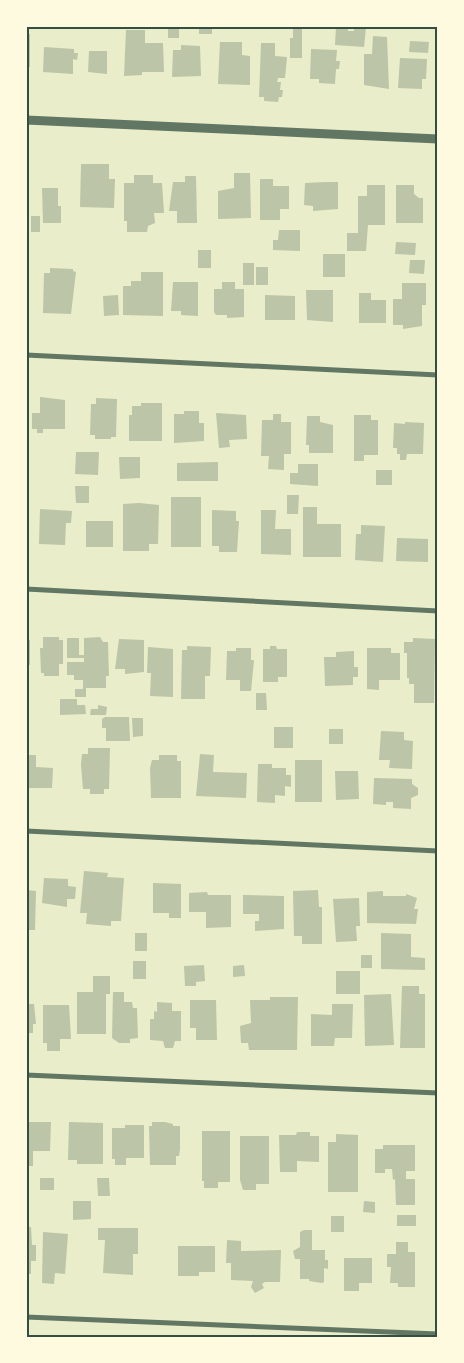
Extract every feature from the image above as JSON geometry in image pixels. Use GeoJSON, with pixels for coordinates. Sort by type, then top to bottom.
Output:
{"type":"FeatureCollection","features":[{"type":"Feature","properties":{"kind":"street"},"geometry":{"type":"LineString","coordinates":[[26,120],[438,140]]}},
{"type":"Feature","properties":{"kind":"street"},"geometry":{"type":"LineString","coordinates":[[26,355],[438,375]]}},
{"type":"Feature","properties":{"kind":"street"},"geometry":{"type":"LineString","coordinates":[[26,589],[438,611]]}},
{"type":"Feature","properties":{"kind":"street"},"geometry":{"type":"LineString","coordinates":[[26,831],[438,851]]}},
{"type":"Feature","properties":{"kind":"street"},"geometry":{"type":"LineString","coordinates":[[26,1075],[438,1093]]}},
{"type":"Feature","properties":{"kind":"street"},"geometry":{"type":"LineString","coordinates":[[26,1317],[438,1334]]}},
{"type":"Feature","properties":{"kind":"building"},"geometry":{"type":"Polygon","coordinates":[[[168,26],[179,26],[179,38],[168,38],[168,26]]]}},
{"type":"Feature","properties":{"kind":"building"},"geometry":{"type":"Polygon","coordinates":[[[199,26],[212,26],[212,34],[199,34],[199,26]]]}},
{"type":"Feature","properties":{"kind":"building"},"geometry":{"type":"Polygon","coordinates":[[[293,26],[302,26],[302,58],[290,58],[290,38],[293,38],[293,26]]]}},
{"type":"Feature","properties":{"kind":"building"},"geometry":{"type":"Polygon","coordinates":[[[336,26],[348,27],[348,31],[354,31],[354,27],[366,28],[364,47],[335,45],[336,26]]]}},
{"type":"Feature","properties":{"kind":"building"},"geometry":{"type":"Polygon","coordinates":[[[126,30],[145,30],[145,43],[163,43],[164,72],[142,72],[142,75],[124,76],[126,30]]]}},
{"type":"Feature","properties":{"kind":"building"},"geometry":{"type":"Polygon","coordinates":[[[26,34],[30,34],[30,67],[26,67],[26,34]]]}},
{"type":"Feature","properties":{"kind":"building"},"geometry":{"type":"Polygon","coordinates":[[[373,36],[387,37],[389,89],[364,85],[364,54],[372,54],[373,36]]]}},
{"type":"Feature","properties":{"kind":"building"},"geometry":{"type":"Polygon","coordinates":[[[410,41],[429,42],[428,53],[409,52],[410,41]]]}},
{"type":"Feature","properties":{"kind":"building"},"geometry":{"type":"Polygon","coordinates":[[[220,42],[242,42],[242,55],[250,56],[250,85],[218,84],[220,42]]]}},
{"type":"Feature","properties":{"kind":"building"},"geometry":{"type":"Polygon","coordinates":[[[261,43],[275,43],[275,56],[287,57],[285,78],[278,78],[277,82],[281,82],[280,90],[283,90],[282,97],[279,97],[278,102],[264,101],[264,97],[259,97],[261,43]]]}},
{"type":"Feature","properties":{"kind":"building"},"geometry":{"type":"Polygon","coordinates":[[[181,45],[200,46],[201,76],[172,77],[173,50],[181,50],[181,45]]]}},
{"type":"Feature","properties":{"kind":"building"},"geometry":{"type":"Polygon","coordinates":[[[44,47],[74,49],[74,53],[78,53],[77,60],[73,59],[73,74],[43,72],[44,47]]]}},
{"type":"Feature","properties":{"kind":"building"},"geometry":{"type":"Polygon","coordinates":[[[311,49],[337,50],[336,61],[340,61],[339,69],[336,69],[335,84],[319,83],[319,79],[310,79],[311,49]]]}},
{"type":"Feature","properties":{"kind":"building"},"geometry":{"type":"Polygon","coordinates":[[[89,51],[107,51],[107,74],[88,72],[89,51]]]}},
{"type":"Feature","properties":{"kind":"building"},"geometry":{"type":"Polygon","coordinates":[[[400,58],[427,59],[426,79],[422,79],[422,89],[398,88],[400,58]]]}},
{"type":"Feature","properties":{"kind":"building"},"geometry":{"type":"Polygon","coordinates":[[[81,164],[109,164],[109,179],[115,179],[114,208],[80,207],[81,164]]]}},
{"type":"Feature","properties":{"kind":"building"},"geometry":{"type":"Polygon","coordinates":[[[234,173],[250,173],[251,218],[218,219],[218,191],[234,188],[234,173]]]}},
{"type":"Feature","properties":{"kind":"building"},"geometry":{"type":"Polygon","coordinates":[[[134,175],[153,175],[153,183],[162,183],[164,213],[154,213],[155,223],[148,226],[147,232],[127,232],[127,221],[124,221],[124,183],[134,183],[134,175]]]}},
{"type":"Feature","properties":{"kind":"building"},"geometry":{"type":"Polygon","coordinates":[[[185,176],[196,176],[197,223],[177,223],[177,211],[169,211],[173,182],[185,182],[185,176]]]}},
{"type":"Feature","properties":{"kind":"building"},"geometry":{"type":"Polygon","coordinates":[[[260,179],[273,179],[273,186],[289,186],[289,209],[280,209],[280,220],[260,220],[260,179]]]}},
{"type":"Feature","properties":{"kind":"building"},"geometry":{"type":"Polygon","coordinates":[[[338,182],[338,209],[313,211],[313,206],[304,205],[305,183],[338,182]]]}},
{"type":"Feature","properties":{"kind":"building"},"geometry":{"type":"Polygon","coordinates":[[[367,185],[385,185],[385,225],[368,225],[366,251],[347,251],[347,233],[358,233],[358,196],[367,196],[367,185]]]}},
{"type":"Feature","properties":{"kind":"building"},"geometry":{"type":"Polygon","coordinates":[[[396,185],[414,185],[414,194],[419,198],[423,198],[423,223],[396,223],[396,185]]]}},
{"type":"Feature","properties":{"kind":"building"},"geometry":{"type":"Polygon","coordinates":[[[42,188],[58,188],[58,206],[61,206],[61,223],[43,223],[42,188]]]}},
{"type":"Feature","properties":{"kind":"building"},"geometry":{"type":"Polygon","coordinates":[[[31,216],[40,216],[40,232],[31,232],[31,216]]]}},
{"type":"Feature","properties":{"kind":"building"},"geometry":{"type":"Polygon","coordinates":[[[279,230],[300,230],[300,251],[273,250],[273,240],[278,240],[279,230]]]}},
{"type":"Feature","properties":{"kind":"building"},"geometry":{"type":"Polygon","coordinates":[[[396,242],[416,243],[415,255],[395,254],[396,242]]]}},
{"type":"Feature","properties":{"kind":"building"},"geometry":{"type":"Polygon","coordinates":[[[198,250],[211,250],[211,268],[198,268],[198,250]]]}},
{"type":"Feature","properties":{"kind":"building"},"geometry":{"type":"Polygon","coordinates":[[[323,254],[345,254],[345,277],[323,277],[323,254]]]}},
{"type":"Feature","properties":{"kind":"building"},"geometry":{"type":"Polygon","coordinates":[[[410,260],[425,260],[424,274],[409,273],[410,260]]]}},
{"type":"Feature","properties":{"kind":"building"},"geometry":{"type":"Polygon","coordinates":[[[243,263],[254,263],[254,285],[243,285],[243,263]]]}},
{"type":"Feature","properties":{"kind":"building"},"geometry":{"type":"Polygon","coordinates":[[[256,267],[268,267],[268,285],[256,285],[256,267]]]}},
{"type":"Feature","properties":{"kind":"building"},"geometry":{"type":"Polygon","coordinates":[[[50,268],[73,269],[76,272],[71,314],[43,313],[44,273],[50,273],[50,268]]]}},
{"type":"Feature","properties":{"kind":"building"},"geometry":{"type":"Polygon","coordinates":[[[141,272],[163,272],[163,316],[123,315],[123,286],[131,286],[131,281],[141,281],[141,272]]]}},
{"type":"Feature","properties":{"kind":"building"},"geometry":{"type":"Polygon","coordinates":[[[173,282],[198,282],[198,316],[181,315],[181,311],[171,311],[173,282]]]}},
{"type":"Feature","properties":{"kind":"building"},"geometry":{"type":"Polygon","coordinates":[[[222,282],[235,282],[235,289],[244,289],[244,317],[227,318],[227,315],[216,315],[214,312],[214,289],[222,289],[222,282]]]}},
{"type":"Feature","properties":{"kind":"building"},"geometry":{"type":"Polygon","coordinates":[[[402,283],[426,283],[426,305],[422,305],[422,326],[403,329],[403,325],[393,325],[393,299],[402,299],[402,283]]]}},
{"type":"Feature","properties":{"kind":"building"},"geometry":{"type":"Polygon","coordinates":[[[306,290],[333,290],[333,322],[307,320],[306,290]]]}},
{"type":"Feature","properties":{"kind":"building"},"geometry":{"type":"Polygon","coordinates":[[[359,293],[371,293],[371,300],[386,300],[386,323],[359,323],[359,293]]]}},
{"type":"Feature","properties":{"kind":"building"},"geometry":{"type":"Polygon","coordinates":[[[118,295],[119,315],[104,316],[103,296],[118,295]]]}},
{"type":"Feature","properties":{"kind":"building"},"geometry":{"type":"Polygon","coordinates":[[[265,295],[295,296],[295,320],[265,320],[265,295]]]}},
{"type":"Feature","properties":{"kind":"building"},"geometry":{"type":"Polygon","coordinates":[[[40,397],[65,400],[65,429],[43,429],[43,433],[37,433],[37,429],[32,429],[32,413],[40,413],[40,397]]]}},
{"type":"Feature","properties":{"kind":"building"},"geometry":{"type":"Polygon","coordinates":[[[96,398],[117,399],[116,437],[111,437],[111,439],[95,439],[95,435],[90,435],[91,404],[96,404],[96,398]]]}},
{"type":"Feature","properties":{"kind":"building"},"geometry":{"type":"Polygon","coordinates":[[[141,403],[162,403],[162,441],[129,441],[129,415],[132,415],[132,406],[141,406],[141,403]]]}},
{"type":"Feature","properties":{"kind":"building"},"geometry":{"type":"Polygon","coordinates":[[[184,411],[199,411],[199,423],[204,423],[204,441],[174,443],[174,414],[184,414],[184,411]]]}},
{"type":"Feature","properties":{"kind":"building"},"geometry":{"type":"Polygon","coordinates":[[[216,413],[246,415],[247,439],[229,440],[230,447],[219,448],[216,413]]]}},
{"type":"Feature","properties":{"kind":"building"},"geometry":{"type":"Polygon","coordinates":[[[273,414],[281,414],[281,422],[291,422],[291,454],[284,454],[284,470],[268,469],[269,456],[261,456],[262,420],[273,420],[273,414]]]}},
{"type":"Feature","properties":{"kind":"building"},"geometry":{"type":"Polygon","coordinates":[[[354,415],[371,415],[371,420],[378,420],[378,455],[364,455],[364,461],[354,461],[354,415]]]}},
{"type":"Feature","properties":{"kind":"building"},"geometry":{"type":"Polygon","coordinates":[[[307,416],[320,416],[320,422],[333,425],[333,453],[309,453],[309,445],[306,445],[307,416]]]}},
{"type":"Feature","properties":{"kind":"building"},"geometry":{"type":"Polygon","coordinates":[[[405,422],[424,423],[423,454],[407,454],[406,460],[400,460],[397,448],[393,448],[394,423],[405,424],[405,422]]]}},
{"type":"Feature","properties":{"kind":"building"},"geometry":{"type":"Polygon","coordinates":[[[76,452],[99,452],[98,475],[75,474],[76,452]]]}},
{"type":"Feature","properties":{"kind":"building"},"geometry":{"type":"Polygon","coordinates":[[[119,457],[140,457],[140,478],[120,479],[119,457]]]}},
{"type":"Feature","properties":{"kind":"building"},"geometry":{"type":"Polygon","coordinates":[[[218,462],[218,481],[177,481],[177,463],[218,462]]]}},
{"type":"Feature","properties":{"kind":"building"},"geometry":{"type":"Polygon","coordinates":[[[298,464],[318,464],[318,486],[290,484],[290,473],[298,473],[298,464]]]}},
{"type":"Feature","properties":{"kind":"building"},"geometry":{"type":"Polygon","coordinates":[[[376,470],[392,470],[392,485],[376,485],[376,470]]]}},
{"type":"Feature","properties":{"kind":"building"},"geometry":{"type":"Polygon","coordinates":[[[75,486],[89,486],[89,503],[76,503],[75,486]]]}},
{"type":"Feature","properties":{"kind":"building"},"geometry":{"type":"Polygon","coordinates":[[[287,495],[299,495],[298,514],[287,514],[287,495]]]}},
{"type":"Feature","properties":{"kind":"building"},"geometry":{"type":"Polygon","coordinates":[[[171,497],[201,497],[201,547],[171,547],[171,497]]]}},
{"type":"Feature","properties":{"kind":"building"},"geometry":{"type":"Polygon","coordinates":[[[123,504],[159,505],[158,544],[149,544],[149,551],[123,551],[123,504]]]}},
{"type":"Feature","properties":{"kind":"building"},"geometry":{"type":"Polygon","coordinates":[[[26,507],[29,507],[28,541],[26,541],[26,507]]]}},
{"type":"Feature","properties":{"kind":"building"},"geometry":{"type":"Polygon","coordinates":[[[303,507],[317,507],[317,524],[341,524],[341,557],[303,557],[303,507]]]}},
{"type":"Feature","properties":{"kind":"building"},"geometry":{"type":"Polygon","coordinates":[[[40,509],[72,511],[71,523],[66,523],[65,545],[39,544],[40,509]]]}},
{"type":"Feature","properties":{"kind":"building"},"geometry":{"type":"Polygon","coordinates":[[[212,510],[236,511],[236,521],[239,521],[237,552],[219,552],[219,546],[212,546],[212,510]]]}},
{"type":"Feature","properties":{"kind":"building"},"geometry":{"type":"Polygon","coordinates":[[[261,510],[276,510],[275,529],[291,529],[291,555],[261,554],[261,510]]]}},
{"type":"Feature","properties":{"kind":"building"},"geometry":{"type":"Polygon","coordinates":[[[86,521],[113,521],[113,547],[86,547],[86,521]]]}},
{"type":"Feature","properties":{"kind":"building"},"geometry":{"type":"Polygon","coordinates":[[[361,525],[385,526],[383,562],[355,560],[356,534],[361,534],[361,525]]]}},
{"type":"Feature","properties":{"kind":"building"},"geometry":{"type":"Polygon","coordinates":[[[397,538],[428,539],[428,562],[396,561],[397,538]]]}},
{"type":"Feature","properties":{"kind":"building"},"geometry":{"type":"Polygon","coordinates":[[[43,637],[59,637],[59,640],[63,640],[63,664],[59,664],[59,676],[44,676],[44,673],[41,673],[40,648],[43,648],[43,637]]]}},
{"type":"Feature","properties":{"kind":"building"},"geometry":{"type":"Polygon","coordinates":[[[100,637],[103,642],[108,642],[109,676],[106,676],[106,688],[86,688],[86,697],[75,697],[75,689],[83,689],[83,680],[74,680],[74,675],[67,675],[67,662],[84,662],[84,658],[67,658],[67,638],[79,638],[79,655],[84,655],[84,638],[100,637]]]}},
{"type":"Feature","properties":{"kind":"building"},"geometry":{"type":"Polygon","coordinates":[[[413,638],[435,639],[434,703],[414,703],[414,684],[409,684],[409,678],[407,678],[407,653],[404,653],[404,642],[413,642],[413,638]]]}},
{"type":"Feature","properties":{"kind":"building"},"geometry":{"type":"Polygon","coordinates":[[[119,639],[144,640],[144,672],[125,674],[125,669],[115,669],[119,639]]]}},
{"type":"Feature","properties":{"kind":"building"},"geometry":{"type":"Polygon","coordinates":[[[26,640],[30,640],[30,665],[26,665],[26,640]]]}},
{"type":"Feature","properties":{"kind":"building"},"geometry":{"type":"Polygon","coordinates":[[[187,646],[211,647],[210,676],[205,676],[205,699],[181,699],[182,650],[187,650],[187,646]]]}},
{"type":"Feature","properties":{"kind":"building"},"geometry":{"type":"Polygon","coordinates":[[[270,646],[276,646],[277,649],[287,649],[287,677],[278,677],[278,682],[263,682],[263,649],[270,649],[270,646]]]}},
{"type":"Feature","properties":{"kind":"building"},"geometry":{"type":"Polygon","coordinates":[[[148,647],[173,649],[173,697],[150,696],[151,673],[147,673],[148,647]]]}},
{"type":"Feature","properties":{"kind":"building"},"geometry":{"type":"Polygon","coordinates":[[[236,648],[251,648],[251,660],[254,660],[251,691],[240,691],[240,680],[226,680],[227,651],[236,651],[236,648]]]}},
{"type":"Feature","properties":{"kind":"building"},"geometry":{"type":"Polygon","coordinates":[[[367,648],[391,648],[391,653],[400,653],[400,680],[379,680],[379,690],[367,689],[367,648]]]}},
{"type":"Feature","properties":{"kind":"building"},"geometry":{"type":"Polygon","coordinates":[[[354,651],[354,667],[358,667],[358,677],[353,677],[353,685],[325,686],[324,657],[336,657],[336,652],[354,651]]]}},
{"type":"Feature","properties":{"kind":"building"},"geometry":{"type":"Polygon","coordinates":[[[256,693],[266,693],[267,710],[256,710],[256,693]]]}},
{"type":"Feature","properties":{"kind":"building"},"geometry":{"type":"Polygon","coordinates":[[[60,699],[77,699],[77,705],[85,705],[86,714],[60,715],[60,699]]]}},
{"type":"Feature","properties":{"kind":"building"},"geometry":{"type":"Polygon","coordinates":[[[98,705],[107,707],[106,715],[90,715],[91,709],[98,709],[98,705]]]}},
{"type":"Feature","properties":{"kind":"building"},"geometry":{"type":"Polygon","coordinates":[[[105,717],[129,717],[130,741],[106,741],[106,728],[102,728],[102,719],[105,717]]]}},
{"type":"Feature","properties":{"kind":"building"},"geometry":{"type":"Polygon","coordinates":[[[132,718],[143,718],[143,736],[133,737],[132,718]]]}},
{"type":"Feature","properties":{"kind":"building"},"geometry":{"type":"Polygon","coordinates":[[[274,727],[293,727],[293,748],[274,748],[274,727]]]}},
{"type":"Feature","properties":{"kind":"building"},"geometry":{"type":"Polygon","coordinates":[[[329,729],[343,729],[343,744],[329,744],[329,729]]]}},
{"type":"Feature","properties":{"kind":"building"},"geometry":{"type":"Polygon","coordinates":[[[381,731],[404,732],[404,740],[413,741],[412,769],[389,768],[390,760],[379,760],[381,731]]]}},
{"type":"Feature","properties":{"kind":"building"},"geometry":{"type":"Polygon","coordinates":[[[88,748],[110,748],[109,789],[104,789],[104,794],[90,794],[90,789],[83,789],[82,754],[88,754],[88,748]]]}},
{"type":"Feature","properties":{"kind":"building"},"geometry":{"type":"Polygon","coordinates":[[[200,754],[214,755],[213,772],[247,773],[246,798],[196,796],[200,754]]]}},
{"type":"Feature","properties":{"kind":"building"},"geometry":{"type":"Polygon","coordinates":[[[26,755],[36,755],[36,767],[53,768],[52,788],[26,788],[26,755]]]}},
{"type":"Feature","properties":{"kind":"building"},"geometry":{"type":"Polygon","coordinates":[[[159,755],[177,755],[177,761],[181,761],[181,798],[151,798],[150,768],[152,760],[159,760],[159,755]]]}},
{"type":"Feature","properties":{"kind":"building"},"geometry":{"type":"Polygon","coordinates":[[[295,760],[322,760],[322,802],[295,802],[295,760]]]}},
{"type":"Feature","properties":{"kind":"building"},"geometry":{"type":"Polygon","coordinates":[[[258,764],[272,764],[272,768],[286,768],[286,775],[291,775],[291,787],[285,786],[285,796],[275,795],[275,803],[257,802],[258,764]]]}},
{"type":"Feature","properties":{"kind":"building"},"geometry":{"type":"Polygon","coordinates":[[[335,771],[358,771],[359,799],[336,800],[335,771]]]}},
{"type":"Feature","properties":{"kind":"building"},"geometry":{"type":"Polygon","coordinates":[[[374,778],[412,779],[412,784],[418,788],[418,795],[411,798],[411,809],[393,808],[393,802],[386,802],[386,805],[373,804],[374,778]]]}},
{"type":"Feature","properties":{"kind":"building"},"geometry":{"type":"Polygon","coordinates":[[[84,871],[108,873],[107,877],[124,878],[121,921],[111,921],[111,926],[86,924],[87,913],[80,913],[84,871]]]}},
{"type":"Feature","properties":{"kind":"building"},"geometry":{"type":"Polygon","coordinates":[[[44,878],[68,879],[68,886],[76,887],[75,899],[67,899],[67,907],[42,903],[44,878]]]}},
{"type":"Feature","properties":{"kind":"building"},"geometry":{"type":"Polygon","coordinates":[[[153,883],[181,884],[181,918],[169,918],[169,913],[153,913],[153,883]]]}},
{"type":"Feature","properties":{"kind":"building"},"geometry":{"type":"Polygon","coordinates":[[[26,890],[36,891],[35,930],[26,930],[26,890]]]}},
{"type":"Feature","properties":{"kind":"building"},"geometry":{"type":"Polygon","coordinates":[[[318,890],[319,907],[322,907],[322,944],[302,944],[302,936],[294,936],[293,891],[318,890]]]}},
{"type":"Feature","properties":{"kind":"building"},"geometry":{"type":"Polygon","coordinates":[[[383,891],[383,896],[406,896],[406,894],[417,898],[414,909],[418,909],[416,924],[367,923],[367,892],[383,891]]]}},
{"type":"Feature","properties":{"kind":"building"},"geometry":{"type":"Polygon","coordinates":[[[207,892],[208,895],[231,895],[231,927],[206,928],[206,912],[189,912],[189,893],[207,892]]]}},
{"type":"Feature","properties":{"kind":"building"},"geometry":{"type":"Polygon","coordinates":[[[243,895],[284,896],[284,929],[255,931],[255,921],[259,921],[259,914],[243,914],[243,895]]]}},
{"type":"Feature","properties":{"kind":"building"},"geometry":{"type":"Polygon","coordinates":[[[359,898],[360,926],[356,926],[357,941],[336,942],[333,899],[359,898]]]}},
{"type":"Feature","properties":{"kind":"building"},"geometry":{"type":"Polygon","coordinates":[[[135,933],[147,933],[147,951],[135,951],[135,933]]]}},
{"type":"Feature","properties":{"kind":"building"},"geometry":{"type":"Polygon","coordinates":[[[381,933],[411,934],[411,957],[425,958],[425,970],[381,969],[381,933]]]}},
{"type":"Feature","properties":{"kind":"building"},"geometry":{"type":"Polygon","coordinates":[[[361,955],[372,955],[372,968],[361,968],[361,955]]]}},
{"type":"Feature","properties":{"kind":"building"},"geometry":{"type":"Polygon","coordinates":[[[133,961],[146,961],[146,979],[133,979],[133,961]]]}},
{"type":"Feature","properties":{"kind":"building"},"geometry":{"type":"Polygon","coordinates":[[[204,965],[205,981],[196,982],[196,986],[185,986],[184,966],[204,965]]]}},
{"type":"Feature","properties":{"kind":"building"},"geometry":{"type":"Polygon","coordinates":[[[244,965],[245,976],[233,977],[233,966],[244,965]]]}},
{"type":"Feature","properties":{"kind":"building"},"geometry":{"type":"Polygon","coordinates":[[[336,971],[360,971],[360,994],[336,994],[336,971]]]}},
{"type":"Feature","properties":{"kind":"building"},"geometry":{"type":"Polygon","coordinates":[[[93,976],[110,976],[110,994],[106,994],[106,1034],[77,1034],[77,992],[93,992],[93,976]]]}},
{"type":"Feature","properties":{"kind":"building"},"geometry":{"type":"Polygon","coordinates":[[[402,986],[419,986],[419,994],[425,994],[425,1048],[400,1048],[402,986]]]}},
{"type":"Feature","properties":{"kind":"building"},"geometry":{"type":"Polygon","coordinates":[[[113,992],[124,992],[124,1002],[132,1002],[133,1008],[137,1008],[138,1038],[130,1039],[130,1043],[119,1043],[112,1038],[113,992]]]}},
{"type":"Feature","properties":{"kind":"building"},"geometry":{"type":"Polygon","coordinates":[[[391,994],[394,1045],[365,1046],[364,995],[391,994]]]}},
{"type":"Feature","properties":{"kind":"building"},"geometry":{"type":"Polygon","coordinates":[[[270,997],[298,997],[297,1050],[249,1050],[248,1043],[241,1043],[240,1026],[251,1023],[250,1000],[270,1000],[270,997]]]}},
{"type":"Feature","properties":{"kind":"building"},"geometry":{"type":"Polygon","coordinates":[[[190,1000],[216,1000],[217,1040],[196,1040],[196,1028],[190,1028],[190,1000]]]}},
{"type":"Feature","properties":{"kind":"building"},"geometry":{"type":"Polygon","coordinates":[[[157,1002],[172,1003],[172,1011],[181,1011],[181,1041],[175,1041],[173,1048],[165,1048],[163,1041],[150,1040],[150,1019],[154,1019],[154,1011],[157,1012],[157,1002]]]}},
{"type":"Feature","properties":{"kind":"building"},"geometry":{"type":"Polygon","coordinates":[[[26,1004],[34,1004],[36,1024],[33,1024],[33,1033],[26,1033],[26,1004]]]}},
{"type":"Feature","properties":{"kind":"building"},"geometry":{"type":"Polygon","coordinates":[[[332,1004],[353,1004],[352,1038],[335,1038],[334,1046],[311,1046],[311,1014],[332,1015],[332,1004]]]}},
{"type":"Feature","properties":{"kind":"building"},"geometry":{"type":"Polygon","coordinates":[[[43,1005],[69,1005],[71,1039],[60,1039],[60,1051],[47,1051],[47,1043],[43,1043],[43,1005]]]}},
{"type":"Feature","properties":{"kind":"building"},"geometry":{"type":"Polygon","coordinates":[[[26,1120],[29,1122],[51,1122],[50,1151],[33,1151],[33,1166],[26,1166],[26,1120]]]}},
{"type":"Feature","properties":{"kind":"building"},"geometry":{"type":"Polygon","coordinates":[[[69,1122],[103,1123],[103,1164],[77,1164],[77,1160],[68,1160],[69,1122]]]}},
{"type":"Feature","properties":{"kind":"building"},"geometry":{"type":"Polygon","coordinates":[[[152,1122],[165,1122],[173,1124],[173,1126],[180,1126],[180,1149],[179,1156],[176,1156],[176,1165],[150,1165],[149,1126],[152,1126],[152,1122]]]}},
{"type":"Feature","properties":{"kind":"building"},"geometry":{"type":"Polygon","coordinates":[[[125,1125],[144,1125],[144,1158],[126,1158],[126,1165],[115,1165],[115,1159],[112,1159],[112,1128],[125,1128],[125,1125]]]}},
{"type":"Feature","properties":{"kind":"building"},"geometry":{"type":"Polygon","coordinates":[[[202,1131],[230,1131],[230,1182],[218,1182],[218,1188],[204,1188],[204,1181],[202,1181],[202,1131]]]}},
{"type":"Feature","properties":{"kind":"building"},"geometry":{"type":"Polygon","coordinates":[[[297,1132],[310,1132],[310,1136],[319,1136],[319,1162],[297,1161],[297,1172],[280,1172],[279,1135],[296,1135],[297,1132]]]}},
{"type":"Feature","properties":{"kind":"building"},"geometry":{"type":"Polygon","coordinates":[[[336,1134],[358,1135],[358,1192],[328,1192],[328,1142],[336,1142],[336,1134]]]}},
{"type":"Feature","properties":{"kind":"building"},"geometry":{"type":"Polygon","coordinates":[[[240,1136],[269,1136],[269,1184],[256,1184],[256,1190],[243,1190],[240,1180],[240,1136]]]}},
{"type":"Feature","properties":{"kind":"building"},"geometry":{"type":"Polygon","coordinates":[[[383,1145],[415,1145],[415,1171],[406,1171],[406,1179],[415,1179],[415,1205],[396,1205],[395,1179],[393,1180],[392,1169],[385,1169],[385,1173],[375,1173],[375,1149],[383,1149],[383,1145]]]}},
{"type":"Feature","properties":{"kind":"building"},"geometry":{"type":"Polygon","coordinates":[[[40,1178],[54,1178],[54,1190],[40,1190],[40,1178]]]}},
{"type":"Feature","properties":{"kind":"building"},"geometry":{"type":"Polygon","coordinates":[[[97,1178],[109,1178],[110,1196],[98,1196],[97,1178]]]}},
{"type":"Feature","properties":{"kind":"building"},"geometry":{"type":"Polygon","coordinates":[[[73,1201],[91,1201],[91,1219],[73,1220],[73,1201]]]}},
{"type":"Feature","properties":{"kind":"building"},"geometry":{"type":"Polygon","coordinates":[[[364,1201],[375,1202],[375,1213],[363,1212],[364,1201]]]}},
{"type":"Feature","properties":{"kind":"building"},"geometry":{"type":"Polygon","coordinates":[[[397,1215],[416,1215],[416,1226],[397,1226],[397,1215]]]}},
{"type":"Feature","properties":{"kind":"building"},"geometry":{"type":"Polygon","coordinates":[[[331,1216],[344,1216],[344,1232],[331,1232],[331,1216]]]}},
{"type":"Feature","properties":{"kind":"building"},"geometry":{"type":"Polygon","coordinates":[[[26,1227],[31,1227],[32,1245],[36,1245],[36,1261],[31,1261],[31,1274],[26,1274],[26,1227]]]}},
{"type":"Feature","properties":{"kind":"building"},"geometry":{"type":"Polygon","coordinates":[[[98,1228],[138,1228],[138,1254],[133,1254],[133,1275],[103,1273],[105,1240],[98,1240],[98,1228]]]}},
{"type":"Feature","properties":{"kind":"building"},"geometry":{"type":"Polygon","coordinates":[[[312,1230],[312,1250],[325,1250],[325,1260],[328,1260],[328,1269],[324,1268],[324,1282],[322,1283],[309,1281],[309,1279],[300,1279],[300,1259],[295,1259],[293,1251],[300,1247],[300,1232],[312,1230]]]}},
{"type":"Feature","properties":{"kind":"building"},"geometry":{"type":"Polygon","coordinates":[[[43,1232],[68,1234],[65,1274],[55,1273],[54,1284],[42,1283],[43,1232]]]}},
{"type":"Feature","properties":{"kind":"building"},"geometry":{"type":"Polygon","coordinates":[[[227,1240],[241,1241],[241,1251],[281,1250],[280,1282],[265,1282],[262,1284],[264,1288],[255,1293],[251,1287],[253,1281],[231,1280],[231,1263],[226,1263],[227,1240]]]}},
{"type":"Feature","properties":{"kind":"building"},"geometry":{"type":"Polygon","coordinates":[[[396,1242],[408,1242],[408,1252],[415,1252],[415,1287],[398,1287],[398,1283],[390,1283],[391,1267],[387,1267],[387,1254],[396,1254],[396,1242]]]}},
{"type":"Feature","properties":{"kind":"building"},"geometry":{"type":"Polygon","coordinates":[[[178,1246],[215,1246],[215,1272],[199,1272],[199,1276],[178,1276],[178,1246]]]}},
{"type":"Feature","properties":{"kind":"building"},"geometry":{"type":"Polygon","coordinates":[[[344,1258],[372,1258],[372,1283],[359,1283],[359,1291],[344,1291],[344,1258]]]}}]}
